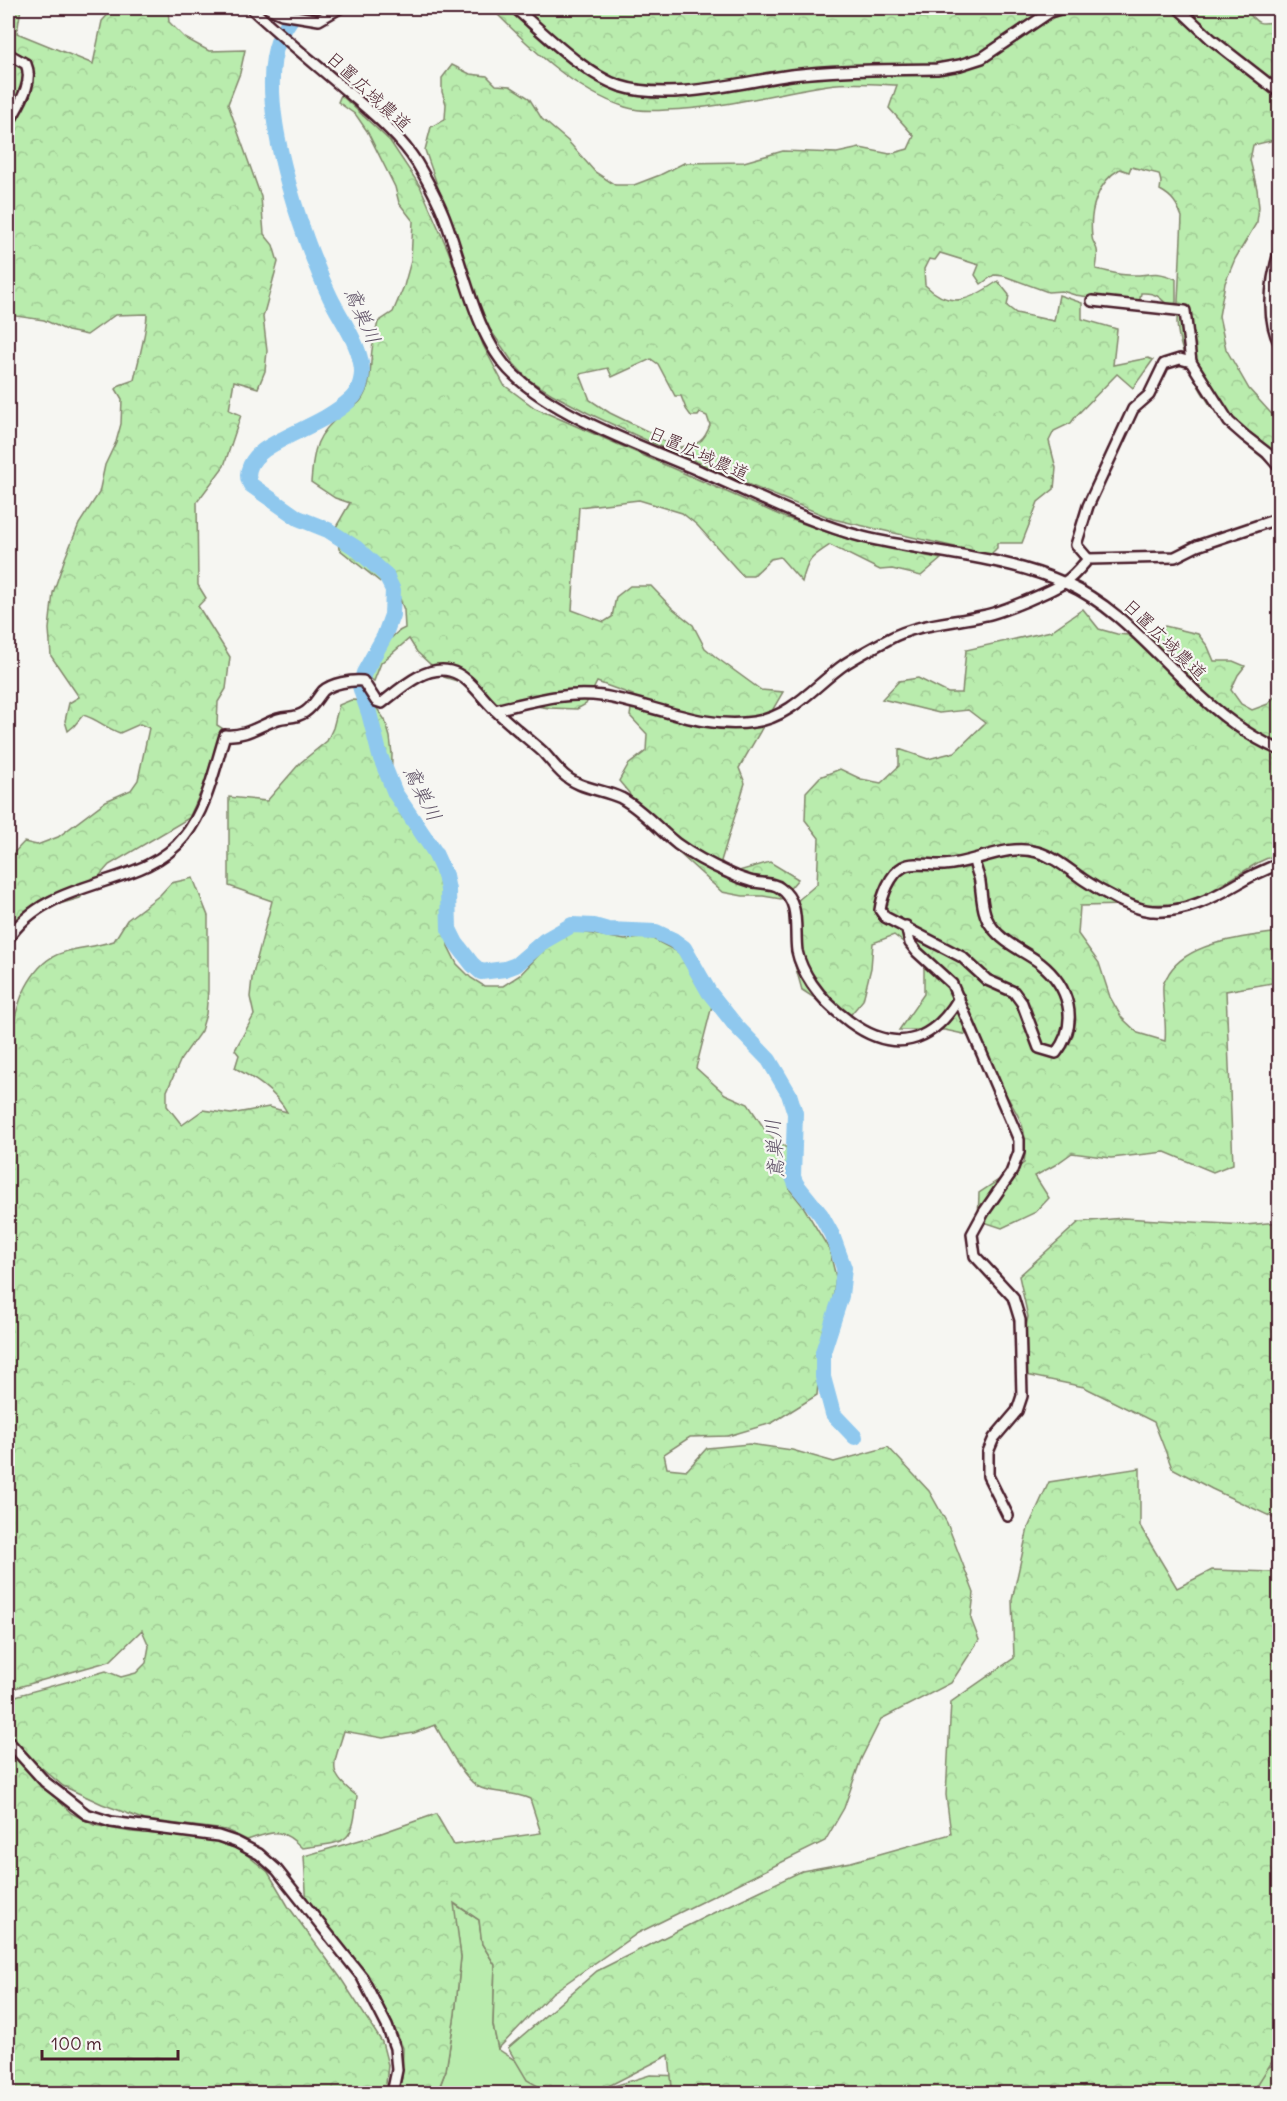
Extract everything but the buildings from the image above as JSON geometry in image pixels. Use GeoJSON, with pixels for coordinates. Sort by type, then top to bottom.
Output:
{"type":"FeatureCollection","features":[{"type":"Feature","properties":{"kind":"street"},"geometry":{"type":"LineString","coordinates":[[268,8],[282,14],[319,20],[340,8]]}},
{"type":"Feature","properties":{"kind":"street"},"geometry":{"type":"LineString","coordinates":[[515,8],[586,68],[603,79],[620,86],[650,91],[697,90],[793,75],[937,69],[960,65],[982,58],[1050,12],[1063,8]]}},
{"type":"Feature","properties":{"kind":"street"},"geometry":{"type":"LineString","coordinates":[[1178,8],[1211,39],[1280,93]]}},
{"type":"Feature","properties":{"kind":"street","name":"日置広域農道"},"geometry":{"type":"LineString","coordinates":[[255,9],[381,120],[414,158],[444,216],[476,310],[490,342],[501,361],[513,375],[547,400],[591,423],[842,531],[1017,567],[1065,583],[1111,610],[1219,712],[1262,741],[1280,750]]}},
{"type":"Feature","properties":{"kind":"street"},"geometry":{"type":"LineString","coordinates":[[8,54],[26,64],[29,78],[8,125]]}},
{"type":"Feature","properties":{"kind":"street"},"geometry":{"type":"LineString","coordinates":[[1280,249],[1271,287],[1273,325],[1280,345]]}},
{"type":"Feature","properties":{"kind":"street"},"geometry":{"type":"LineString","coordinates":[[1092,301],[1185,311],[1191,362],[1229,422],[1267,453],[1280,468]]}},
{"type":"Feature","properties":{"kind":"street"},"geometry":{"type":"LineString","coordinates":[[1088,559],[1076,545],[1088,506],[1133,409],[1149,395],[1164,364],[1180,359],[1191,362]]}},
{"type":"Feature","properties":{"kind":"street"},"geometry":{"type":"LineString","coordinates":[[495,710],[552,696],[600,696],[691,719],[728,723],[755,722],[776,716],[796,704],[845,664],[892,637],[934,624],[987,615],[1065,583],[1088,559],[1174,557],[1197,546],[1280,518]]}},
{"type":"Feature","properties":{"kind":"street"},"geometry":{"type":"LineString","coordinates":[[8,939],[37,909],[53,899],[134,870],[169,852],[183,838],[197,817],[207,795],[225,735],[232,736],[256,730],[279,719],[295,718],[308,711],[325,689],[352,680],[363,681],[376,701],[382,702],[413,680],[435,671],[450,671],[459,675],[544,753],[563,775],[579,785],[620,798],[637,808],[678,844],[728,873],[748,881],[779,886],[791,898],[798,952],[810,980],[818,993],[835,1011],[857,1027],[880,1039],[893,1042],[910,1041],[935,1029],[959,998]]}},
{"type":"Feature","properties":{"kind":"street"},"geometry":{"type":"LineString","coordinates":[[974,860],[983,905],[990,925],[1004,940],[1041,964],[1060,986],[1066,998],[1071,1020],[1056,1053],[1039,1048],[1022,1003],[1014,992],[987,980],[962,957],[885,917],[880,910],[882,899],[899,870],[909,865],[945,865],[974,860],[1004,851],[1038,852],[1058,862],[1086,882],[1131,905],[1151,912],[1176,911],[1194,906],[1280,862]]}},
{"type":"Feature","properties":{"kind":"street"},"geometry":{"type":"LineString","coordinates":[[906,926],[910,943],[917,952],[952,984],[1019,1140],[1019,1152],[1011,1173],[972,1233],[975,1256],[1013,1297],[1020,1320],[1022,1396],[1017,1411],[994,1438],[988,1452],[988,1476],[1008,1516]]}},
{"type":"Feature","properties":{"kind":"street"},"geometry":{"type":"LineString","coordinates":[[8,1741],[45,1782],[86,1814],[111,1822],[218,1836],[259,1854],[277,1870],[362,1977],[387,2026],[395,2048],[397,2070],[392,2094]]}},
{"type":"Feature","properties":{"kind":"green space"},"geometry":{"type":"Polygon","coordinates":[[[8,8],[21,8],[17,33],[93,64],[102,21],[114,8],[168,8],[169,22],[185,38],[209,51],[245,50],[240,73],[228,104],[261,197],[264,234],[273,245],[278,262],[263,317],[267,351],[265,371],[258,388],[234,381],[229,410],[241,415],[224,466],[197,502],[198,585],[206,598],[198,606],[230,657],[226,689],[218,702],[217,725],[222,728],[204,785],[189,818],[109,865],[80,898],[28,913],[8,934],[8,859],[24,842],[37,845],[58,837],[106,801],[131,790],[138,780],[149,728],[140,724],[120,733],[83,715],[68,731],[65,721],[69,703],[79,697],[51,656],[49,629],[53,593],[79,524],[99,493],[105,465],[116,442],[121,424],[122,399],[116,389],[134,380],[147,314],[115,315],[87,335],[68,331],[44,320],[9,315],[8,331],[8,8]]]}},
{"type":"Feature","properties":{"kind":"green space"},"geometry":{"type":"Polygon","coordinates":[[[491,8],[1245,8],[1256,21],[1267,23],[1279,21],[1279,139],[1253,145],[1250,160],[1257,189],[1259,207],[1257,222],[1235,259],[1225,283],[1219,316],[1226,349],[1249,389],[1279,422],[1279,473],[1218,416],[1201,391],[1187,363],[1177,322],[1182,217],[1174,201],[1160,190],[1159,174],[1131,167],[1129,172],[1120,169],[1112,175],[1100,189],[1096,198],[1091,227],[1092,239],[1097,252],[1096,269],[1125,275],[1157,274],[1176,279],[1176,305],[1169,308],[1157,296],[1150,293],[1141,293],[1139,304],[1062,291],[1048,292],[1004,276],[994,275],[981,284],[975,275],[979,265],[940,253],[935,260],[929,259],[924,269],[925,285],[944,298],[953,300],[970,297],[998,281],[1009,295],[1007,306],[1016,313],[1054,321],[1059,295],[1082,303],[1082,319],[1117,329],[1113,365],[1148,358],[1153,360],[1133,388],[1117,374],[1071,423],[1054,431],[1049,441],[1056,468],[1054,489],[1038,502],[1022,543],[997,543],[997,548],[990,555],[833,519],[682,455],[680,447],[700,442],[710,425],[707,416],[700,413],[698,416],[691,416],[681,396],[675,396],[658,364],[651,359],[612,377],[608,368],[580,374],[590,400],[610,413],[653,434],[673,447],[676,454],[552,394],[529,380],[514,364],[489,328],[478,303],[425,150],[431,127],[445,119],[446,104],[442,92],[442,78],[452,65],[470,74],[487,76],[496,85],[510,86],[529,98],[542,119],[568,141],[595,172],[615,185],[634,185],[684,163],[744,162],[783,151],[837,153],[860,148],[890,154],[908,149],[914,136],[889,108],[897,85],[854,83],[828,85],[687,109],[656,111],[625,107],[605,99],[569,78],[536,52],[491,8]]]}},
{"type":"Feature","properties":{"kind":"green space"},"geometry":{"type":"Polygon","coordinates":[[[341,95],[390,141],[420,186],[448,250],[483,345],[504,385],[535,408],[784,517],[847,539],[941,559],[921,576],[892,569],[880,570],[830,545],[811,560],[802,582],[780,557],[771,559],[753,576],[743,576],[697,525],[682,513],[639,500],[579,507],[572,610],[604,622],[612,617],[616,597],[630,586],[651,586],[672,608],[693,625],[705,648],[717,658],[761,690],[783,692],[739,768],[745,783],[721,861],[732,873],[770,862],[798,879],[781,899],[722,892],[637,815],[629,793],[619,781],[628,765],[646,751],[647,734],[630,716],[633,695],[597,682],[586,704],[577,709],[536,706],[505,711],[480,688],[444,677],[417,652],[409,639],[381,663],[374,681],[368,677],[388,642],[405,628],[404,610],[399,597],[339,549],[336,527],[350,503],[335,498],[311,482],[312,470],[315,451],[321,436],[334,421],[358,403],[366,391],[378,322],[393,312],[411,261],[413,221],[399,203],[395,187],[367,131],[356,115],[338,102],[341,95]]]}},
{"type":"Feature","properties":{"kind":"green space"},"geometry":{"type":"Polygon","coordinates":[[[1083,609],[1099,629],[1117,634],[1149,637],[1165,626],[1198,634],[1208,647],[1214,661],[1233,661],[1245,666],[1231,690],[1241,704],[1252,710],[1268,704],[1276,695],[1277,667],[1279,668],[1280,753],[1275,759],[1280,761],[1279,853],[1259,862],[1200,898],[1175,904],[1080,906],[1078,934],[1099,963],[1110,997],[1122,1018],[1138,1033],[1165,1041],[1163,985],[1178,962],[1204,947],[1219,942],[1279,932],[1279,986],[1272,983],[1226,991],[1233,1164],[1213,1172],[1165,1152],[1111,1158],[1072,1153],[1035,1176],[1049,1198],[1036,1212],[1002,1228],[978,1220],[979,1193],[1024,1163],[1025,1138],[1020,1118],[994,1075],[977,1037],[945,1030],[899,1030],[924,994],[924,958],[894,935],[873,943],[871,968],[863,1000],[847,1019],[802,990],[793,958],[788,909],[817,884],[819,838],[805,820],[806,792],[820,777],[840,769],[861,779],[881,783],[899,766],[899,749],[928,759],[955,752],[985,723],[968,710],[939,713],[882,699],[899,681],[918,678],[948,693],[962,693],[966,650],[1051,631],[1083,609]]]}},
{"type":"Feature","properties":{"kind":"green space"},"geometry":{"type":"Polygon","coordinates":[[[351,700],[372,701],[385,720],[392,754],[391,796],[412,828],[443,861],[451,888],[452,918],[448,933],[448,946],[457,964],[471,978],[484,986],[503,986],[520,975],[551,942],[576,931],[625,940],[649,937],[676,951],[709,978],[714,998],[696,1068],[725,1094],[748,1104],[768,1134],[788,1149],[787,1172],[790,1190],[803,1206],[829,1249],[836,1277],[832,1305],[822,1336],[817,1395],[772,1423],[728,1436],[690,1437],[664,1454],[667,1468],[687,1470],[707,1448],[749,1444],[792,1450],[834,1462],[888,1447],[929,1491],[947,1523],[974,1593],[971,1619],[979,1640],[951,1683],[881,1719],[861,1759],[844,1808],[825,1841],[638,1933],[552,1993],[498,2049],[493,2025],[495,1965],[482,1944],[479,1920],[454,1903],[461,1957],[446,2070],[437,2093],[397,2093],[402,2078],[403,2048],[392,2023],[307,1908],[304,1856],[367,1838],[436,1814],[454,1845],[541,1833],[530,1799],[487,1790],[475,1784],[461,1769],[435,1725],[414,1733],[383,1738],[344,1731],[335,1767],[340,1780],[357,1796],[353,1824],[350,1832],[339,1842],[302,1848],[288,1836],[282,1834],[270,1833],[247,1840],[226,1830],[145,1820],[63,1786],[8,1739],[8,1698],[106,1671],[121,1677],[136,1673],[146,1663],[149,1646],[142,1630],[110,1661],[8,1690],[8,1032],[23,993],[41,966],[61,953],[114,941],[127,920],[160,895],[171,883],[193,878],[208,916],[206,1014],[201,1031],[181,1059],[167,1091],[167,1106],[182,1125],[203,1110],[231,1114],[269,1107],[287,1112],[271,1092],[235,1068],[239,1055],[235,1050],[254,1015],[250,997],[252,978],[272,901],[229,886],[229,797],[267,801],[300,763],[327,741],[339,705],[351,700]]]}},
{"type":"Feature","properties":{"kind":"green space"},"geometry":{"type":"Polygon","coordinates":[[[1123,1218],[1245,1225],[1279,1222],[1279,1524],[1272,1517],[1172,1468],[1154,1422],[1084,1387],[1016,1373],[1028,1317],[1019,1276],[1079,1222],[1123,1218]]]}},
{"type":"Feature","properties":{"kind":"green space"},"geometry":{"type":"Polygon","coordinates":[[[1140,1468],[1140,1526],[1177,1588],[1212,1570],[1272,1572],[1279,1565],[1279,2055],[1275,2057],[1252,2093],[681,2093],[672,2087],[669,2055],[595,2093],[552,2094],[527,2080],[508,2048],[597,1971],[802,1871],[851,1862],[951,1834],[946,1795],[951,1702],[1014,1658],[1012,1600],[1028,1528],[1049,1482],[1140,1468]]]}},
{"type":"Feature","properties":{"kind":"green space"},"geometry":{"type":"Polygon","coordinates":[[[14,1756],[71,1813],[94,1825],[131,1832],[211,1838],[241,1850],[268,1872],[288,1906],[340,1977],[382,2042],[388,2065],[385,2093],[8,2093],[8,1770],[11,1769],[14,1756]]]}},
{"type":"Feature","properties":{"kind":"green space"},"geometry":{"type":"Polygon","coordinates":[[[453,1903],[479,1920],[482,1944],[495,1965],[493,2025],[498,2049],[564,2093],[437,2094],[446,2070],[461,1957],[453,1903]]]}},
{"type":"Feature","properties":{"kind":"green space"},"geometry":{"type":"Polygon","coordinates":[[[1279,2062],[1279,2093],[1254,2094],[1263,2070],[1279,2062]]]}},
{"type":"Feature","properties":{"kind":"green space"},"geometry":{"type":"Polygon","coordinates":[[[650,2075],[689,2076],[696,2094],[588,2094],[650,2075]]]}},
{"type":"Feature","properties":{"kind":"waterway","name":"鳶巣川"},"geometry":{"type":"LineString","coordinates":[[298,8],[279,39],[273,66],[272,98],[277,133],[295,206],[319,272],[356,346],[362,368],[361,378],[356,393],[340,408],[260,453],[250,466],[249,480],[251,485],[298,518],[328,530],[356,548],[386,575],[393,590],[392,615],[360,686],[380,756],[395,793],[434,851],[445,875],[448,890],[449,929],[456,943],[472,964],[481,972],[516,965],[544,941],[572,925],[594,926],[608,930],[656,932],[684,948],[709,992],[736,1026],[769,1060],[789,1094],[795,1113],[793,1177],[821,1215],[832,1235],[844,1268],[841,1296],[823,1352],[823,1377],[833,1414],[855,1437]]}}]}
